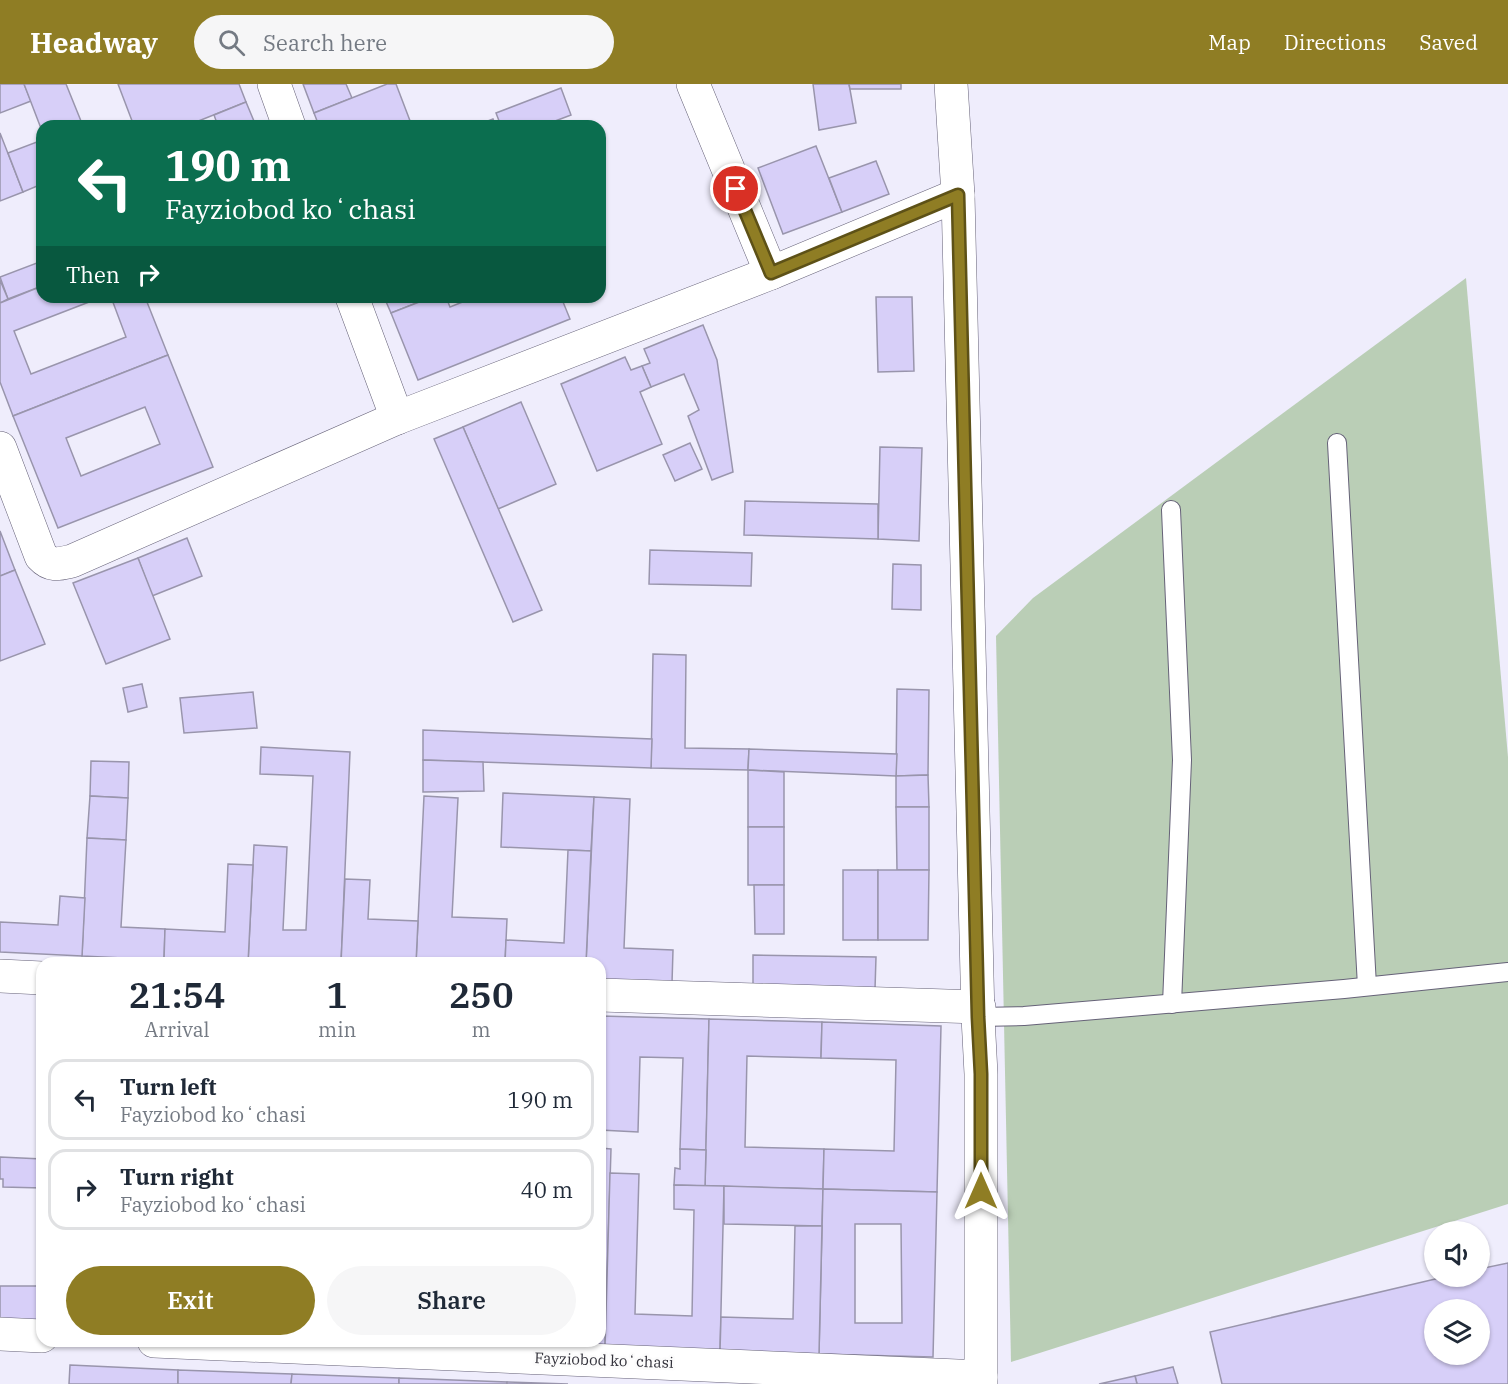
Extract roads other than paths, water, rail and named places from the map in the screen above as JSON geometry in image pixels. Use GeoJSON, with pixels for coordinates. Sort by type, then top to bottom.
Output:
{"type":"FeatureCollection","features":[{"type":"Feature","properties":{"kind":"street"},"geometry":{"type":"LineString","coordinates":[[274,84],[287,120]]}},
{"type":"Feature","properties":{"kind":"street"},"geometry":{"type":"LineString","coordinates":[[693,84],[771,273]]}},
{"type":"Feature","properties":{"kind":"street","name":"Fayziobod koʻchasi"},"geometry":{"type":"LineString","coordinates":[[281,1347],[981,1380],[981,1074],[958,195],[951,84]]}},
{"type":"Feature","properties":{"kind":"street"},"geometry":{"type":"LineString","coordinates":[[0,448],[41,556],[46,562],[54,565],[72,561],[397,418],[771,273],[958,195]]}},
{"type":"Feature","properties":{"kind":"street"},"geometry":{"type":"LineString","coordinates":[[354,303],[397,418]]}},
{"type":"Feature","properties":{"kind":"street"},"geometry":{"type":"LineString","coordinates":[[0,976],[36,978]]}},
{"type":"Feature","properties":{"kind":"street"},"geometry":{"type":"LineString","coordinates":[[606,995],[979,1012]]}},
{"type":"Feature","properties":{"kind":"street"},"geometry":{"type":"LineString","coordinates":[[0,1334],[36,1336]]}},
{"type":"Feature","properties":{"kind":"lane"},"geometry":{"type":"LineString","coordinates":[[1337,443],[1367,986]]}},
{"type":"Feature","properties":{"kind":"lane"},"geometry":{"type":"LineString","coordinates":[[1171,510],[1182,760],[1172,1004]]}},
{"type":"Feature","properties":{"kind":"lane"},"geometry":{"type":"LineString","coordinates":[[979,1012],[1024,1016],[1508,972]]}}]}
